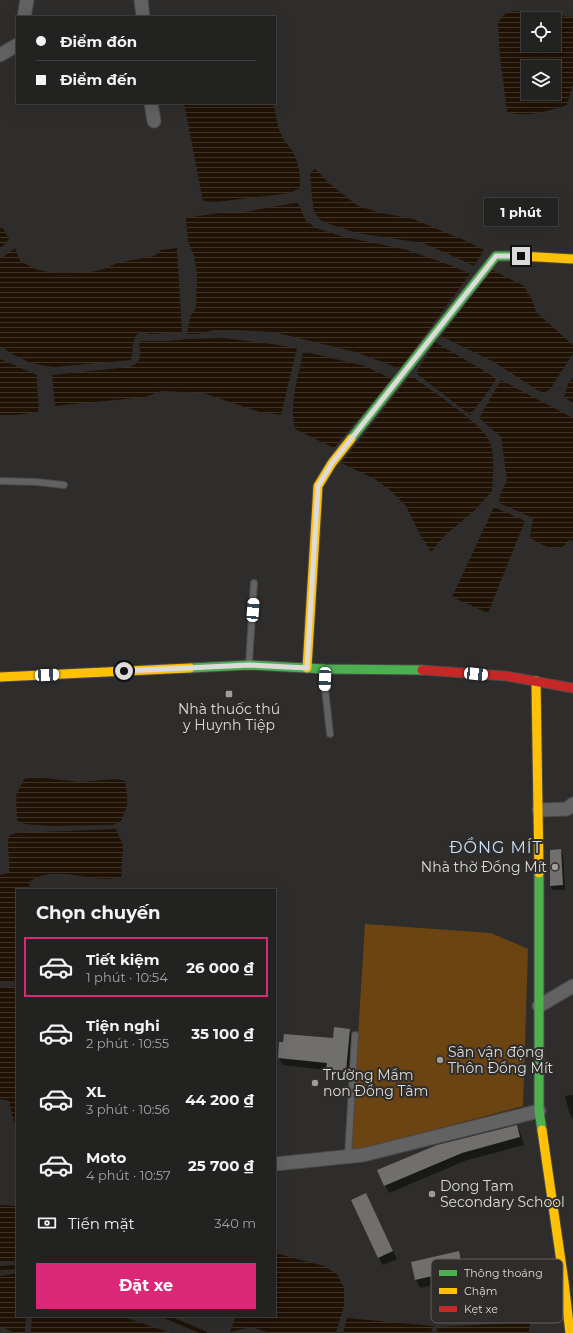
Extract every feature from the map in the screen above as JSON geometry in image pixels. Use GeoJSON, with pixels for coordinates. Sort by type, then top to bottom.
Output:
{"type":"FeatureCollection","features":[{"type":"Feature","properties":{"kind":"street"},"geometry":{"type":"LineString","coordinates":[[24,16],[27,0]]}},
{"type":"Feature","properties":{"kind":"street"},"geometry":{"type":"LineString","coordinates":[[142,0],[143,16]]}},
{"type":"Feature","properties":{"kind":"street"},"geometry":{"type":"LineString","coordinates":[[0,56],[16,46]]}},
{"type":"Feature","properties":{"kind":"street"},"geometry":{"type":"LineString","coordinates":[[151,104],[154,121]]}},
{"type":"Feature","properties":{"kind":"street"},"geometry":{"type":"LineString","coordinates":[[307,668],[318,486],[332,463],[496,256],[573,259]]}},
{"type":"Feature","properties":{"kind":"street"},"geometry":{"type":"LineString","coordinates":[[0,677],[249,665],[325,669],[460,672],[536,681],[573,688]]}},
{"type":"Feature","properties":{"kind":"street"},"geometry":{"type":"LineString","coordinates":[[536,681],[539,810],[539,1111],[561,1259]]}},
{"type":"Feature","properties":{"kind":"street"},"geometry":{"type":"LineString","coordinates":[[539,810],[567,809],[573,804]]}},
{"type":"Feature","properties":{"kind":"street"},"geometry":{"type":"LineString","coordinates":[[539,1006],[573,986]]}},
{"type":"Feature","properties":{"kind":"street"},"geometry":{"type":"LineString","coordinates":[[276,1164],[363,1155],[539,1111]]}},
{"type":"Feature","properties":{"kind":"street"},"geometry":{"type":"LineString","coordinates":[[563,1275],[570,1333]]}},
{"type":"Feature","properties":{"kind":"lane"},"geometry":{"type":"LineString","coordinates":[[0,482],[64,484]]}},
{"type":"Feature","properties":{"kind":"lane"},"geometry":{"type":"LineString","coordinates":[[249,665],[254,583]]}},
{"type":"Feature","properties":{"kind":"lane"},"geometry":{"type":"LineString","coordinates":[[325,669],[325,689],[330,734]]}},
{"type":"Feature","properties":{"kind":"lane"},"geometry":{"type":"LineString","coordinates":[[348,1156],[355,1035]]}},
{"type":"Feature","properties":{"kind":"shaded area"},"geometry":{"type":"Polygon","coordinates":[[[517,11],[526,12],[521,12],[521,52],[561,52],[561,16],[573,18],[573,84],[567,105],[530,114],[515,114],[507,112],[500,57],[498,22],[507,12],[517,11]]]}},
{"type":"Feature","properties":{"kind":"shaded area"},"geometry":{"type":"Polygon","coordinates":[[[184,104],[273,104],[280,132],[294,154],[297,163],[300,188],[290,193],[216,202],[203,201],[184,104]]]}},
{"type":"Feature","properties":{"kind":"shaded area"},"geometry":{"type":"Polygon","coordinates":[[[315,169],[330,184],[358,206],[382,213],[413,219],[484,250],[474,266],[423,243],[357,233],[320,220],[314,212],[312,197],[310,173],[315,169]]]}},
{"type":"Feature","properties":{"kind":"shaded area"},"geometry":{"type":"Polygon","coordinates":[[[298,203],[306,221],[316,228],[341,236],[407,250],[455,267],[470,274],[400,369],[359,353],[274,332],[213,330],[200,334],[187,334],[190,317],[196,308],[197,274],[194,256],[188,241],[186,218],[225,212],[244,212],[298,203]]]}},
{"type":"Feature","properties":{"kind":"shaded area"},"geometry":{"type":"Polygon","coordinates":[[[0,227],[3,228],[9,239],[0,249],[0,227]]]}},
{"type":"Feature","properties":{"kind":"shaded area"},"geometry":{"type":"Polygon","coordinates":[[[15,248],[20,261],[35,269],[61,273],[91,272],[104,269],[117,263],[156,255],[161,250],[177,248],[182,332],[150,334],[139,332],[135,338],[131,360],[54,367],[29,362],[14,355],[0,346],[0,259],[15,248]]]}},
{"type":"Feature","properties":{"kind":"shaded area"},"geometry":{"type":"Polygon","coordinates":[[[492,270],[524,286],[533,302],[536,312],[573,345],[573,354],[550,389],[544,393],[494,362],[441,336],[492,270]]]}},
{"type":"Feature","properties":{"kind":"shaded area"},"geometry":{"type":"Polygon","coordinates":[[[223,338],[297,348],[281,415],[260,412],[203,393],[161,391],[145,397],[55,406],[52,375],[129,367],[136,363],[140,358],[139,344],[142,341],[223,338]]]}},
{"type":"Feature","properties":{"kind":"shaded area"},"geometry":{"type":"Polygon","coordinates":[[[435,342],[496,378],[490,389],[470,415],[416,373],[435,342]]]}},
{"type":"Feature","properties":{"kind":"shaded area"},"geometry":{"type":"Polygon","coordinates":[[[303,353],[310,353],[365,366],[392,379],[334,448],[295,429],[293,420],[294,400],[303,353]]]}},
{"type":"Feature","properties":{"kind":"shaded area"},"geometry":{"type":"Polygon","coordinates":[[[0,359],[37,375],[39,403],[38,412],[16,415],[0,415],[0,359]]]}},
{"type":"Feature","properties":{"kind":"shaded area"},"geometry":{"type":"Polygon","coordinates":[[[409,377],[413,377],[477,426],[490,442],[493,453],[492,491],[475,510],[444,536],[431,552],[419,533],[406,506],[390,490],[375,479],[341,463],[409,377]]]}},
{"type":"Feature","properties":{"kind":"shaded area"},"geometry":{"type":"Polygon","coordinates":[[[573,378],[573,403],[564,397],[568,384],[573,378]]]}},
{"type":"Feature","properties":{"kind":"shaded area"},"geometry":{"type":"Polygon","coordinates":[[[501,380],[573,418],[573,541],[569,540],[565,545],[556,549],[539,543],[530,537],[533,518],[499,503],[500,495],[507,480],[501,437],[479,418],[501,380]]]}},
{"type":"Feature","properties":{"kind":"shaded area"},"geometry":{"type":"Polygon","coordinates":[[[494,507],[525,521],[488,613],[452,597],[494,507]]]}},
{"type":"Feature","properties":{"kind":"shaded area"},"geometry":{"type":"Polygon","coordinates":[[[36,777],[80,782],[116,779],[125,781],[127,806],[121,821],[113,825],[49,826],[24,824],[17,820],[16,796],[24,779],[36,777]]]}},
{"type":"Feature","properties":{"kind":"shaded area"},"geometry":{"type":"Polygon","coordinates":[[[116,829],[123,845],[121,877],[110,879],[52,874],[41,876],[30,881],[28,889],[16,889],[16,981],[0,981],[0,875],[9,873],[9,836],[16,833],[116,829]]]}},
{"type":"Feature","properties":{"kind":"shaded area","name":"Sân vận động Thôn Đồng Mít"},"geometry":{"type":"Polygon","coordinates":[[[365,924],[491,933],[528,949],[523,1106],[351,1151],[365,924]]]}},
{"type":"Feature","properties":{"kind":"shaded area"},"geometry":{"type":"Polygon","coordinates":[[[16,986],[16,1124],[9,1101],[0,1099],[0,988],[16,986]]]}},
{"type":"Feature","properties":{"kind":"shaded area"},"geometry":{"type":"Polygon","coordinates":[[[0,1205],[16,1206],[16,1261],[0,1261],[0,1205]]]}},
{"type":"Feature","properties":{"kind":"shaded area"},"geometry":{"type":"Polygon","coordinates":[[[276,1253],[324,1266],[338,1275],[344,1288],[344,1306],[336,1333],[271,1333],[251,1327],[230,1332],[236,1317],[276,1317],[276,1253]]]}},
{"type":"Feature","properties":{"kind":"shaded area"},"geometry":{"type":"Polygon","coordinates":[[[16,1273],[16,1317],[26,1317],[25,1333],[15,1333],[0,1326],[0,1276],[16,1273]]]}},
{"type":"Feature","properties":{"kind":"shaded area"},"geometry":{"type":"Polygon","coordinates":[[[32,1317],[124,1317],[171,1333],[31,1333],[32,1317]]]}},
{"type":"Feature","properties":{"kind":"shaded area"},"geometry":{"type":"Polygon","coordinates":[[[347,1318],[433,1326],[431,1333],[343,1333],[347,1318]]]}},
{"type":"Feature","properties":{"kind":"shaded area"},"geometry":{"type":"Polygon","coordinates":[[[530,1323],[529,1333],[436,1333],[438,1327],[530,1323]]]}},
{"type":"Feature","properties":{"kind":"building","name":"Nhà thờ Đồng Mít"},"geometry":{"type":"Polygon","coordinates":[[[561,849],[563,885],[550,886],[550,850],[561,849]]]}},
{"type":"Feature","properties":{"kind":"building"},"geometry":{"type":"Polygon","coordinates":[[[334,1027],[350,1029],[346,1071],[326,1069],[327,1063],[278,1058],[279,1042],[283,1042],[284,1034],[333,1038],[334,1027]]]}},
{"type":"Feature","properties":{"kind":"building"},"geometry":{"type":"Polygon","coordinates":[[[517,1125],[520,1137],[462,1153],[384,1186],[377,1170],[437,1145],[517,1125]]]}},
{"type":"Feature","properties":{"kind":"building"},"geometry":{"type":"Polygon","coordinates":[[[366,1193],[393,1251],[378,1258],[351,1200],[366,1193]]]}},
{"type":"Feature","properties":{"kind":"building"},"geometry":{"type":"Polygon","coordinates":[[[459,1251],[461,1259],[431,1259],[431,1276],[415,1280],[411,1262],[459,1251]]]}},
{"type":"Feature","properties":{"kind":"waterway"},"geometry":{"type":"LineString","coordinates":[[0,1268],[16,1267]]}},
{"type":"Feature","properties":{"kind":"waterway"},"geometry":{"type":"LineString","coordinates":[[166,1317],[205,1333]]}},
{"type":"Feature","properties":{"kind":"traffic: fast"},"geometry":{"type":"LineString","coordinates":[[351,439],[496,256],[520,256]]}},
{"type":"Feature","properties":{"kind":"traffic: fast"},"geometry":{"type":"LineString","coordinates":[[190,668],[249,665],[325,669],[422,670]]}},
{"type":"Feature","properties":{"kind":"traffic: fast"},"geometry":{"type":"LineString","coordinates":[[539,873],[539,1111],[542,1130]]}},
{"type":"Feature","properties":{"kind":"traffic: slow"},"geometry":{"type":"LineString","coordinates":[[520,256],[573,259]]}},
{"type":"Feature","properties":{"kind":"traffic: slow"},"geometry":{"type":"LineString","coordinates":[[307,668],[318,486],[332,463],[351,439]]}},
{"type":"Feature","properties":{"kind":"traffic: slow"},"geometry":{"type":"LineString","coordinates":[[0,677],[190,668]]}},
{"type":"Feature","properties":{"kind":"traffic: slow"},"geometry":{"type":"LineString","coordinates":[[536,681],[539,873]]}},
{"type":"Feature","properties":{"kind":"traffic: slow"},"geometry":{"type":"LineString","coordinates":[[542,1130],[561,1259]]}},
{"type":"Feature","properties":{"kind":"traffic: slow"},"geometry":{"type":"LineString","coordinates":[[563,1275],[570,1333]]}},
{"type":"Feature","properties":{"kind":"traffic: jam"},"geometry":{"type":"LineString","coordinates":[[422,670],[506,676],[573,688]]}},
{"type":"Feature","properties":{"kind":"place","name":"Nhà thuốc thú y Huynh Tiệp"},"geometry":{"type":"Point","coordinates":[229,694]}},
{"type":"Feature","properties":{"kind":"place","name":"Nhà thờ Đồng Mít"},"geometry":{"type":"Point","coordinates":[555,867]}},
{"type":"Feature","properties":{"kind":"place","name":"Sân vận động Thôn Đồng Mít"},"geometry":{"type":"Point","coordinates":[440,1060]}},
{"type":"Feature","properties":{"kind":"place","name":"Trường Mầm non Đồng Tâm"},"geometry":{"type":"Point","coordinates":[315,1083]}},
{"type":"Feature","properties":{"kind":"place","name":"Dong Tam Secondary School"},"geometry":{"type":"Point","coordinates":[432,1194]}},
{"type":"Feature","properties":{"kind":"district","name":"ĐỒNG MÍT"},"geometry":{"type":"Point","coordinates":[496,847]}},
{"type":"Feature","properties":{"kind":"route"},"geometry":{"type":"LineString","coordinates":[[124,671],[249,665],[307,668],[318,486],[332,463],[496,256],[521,256]]}}]}
